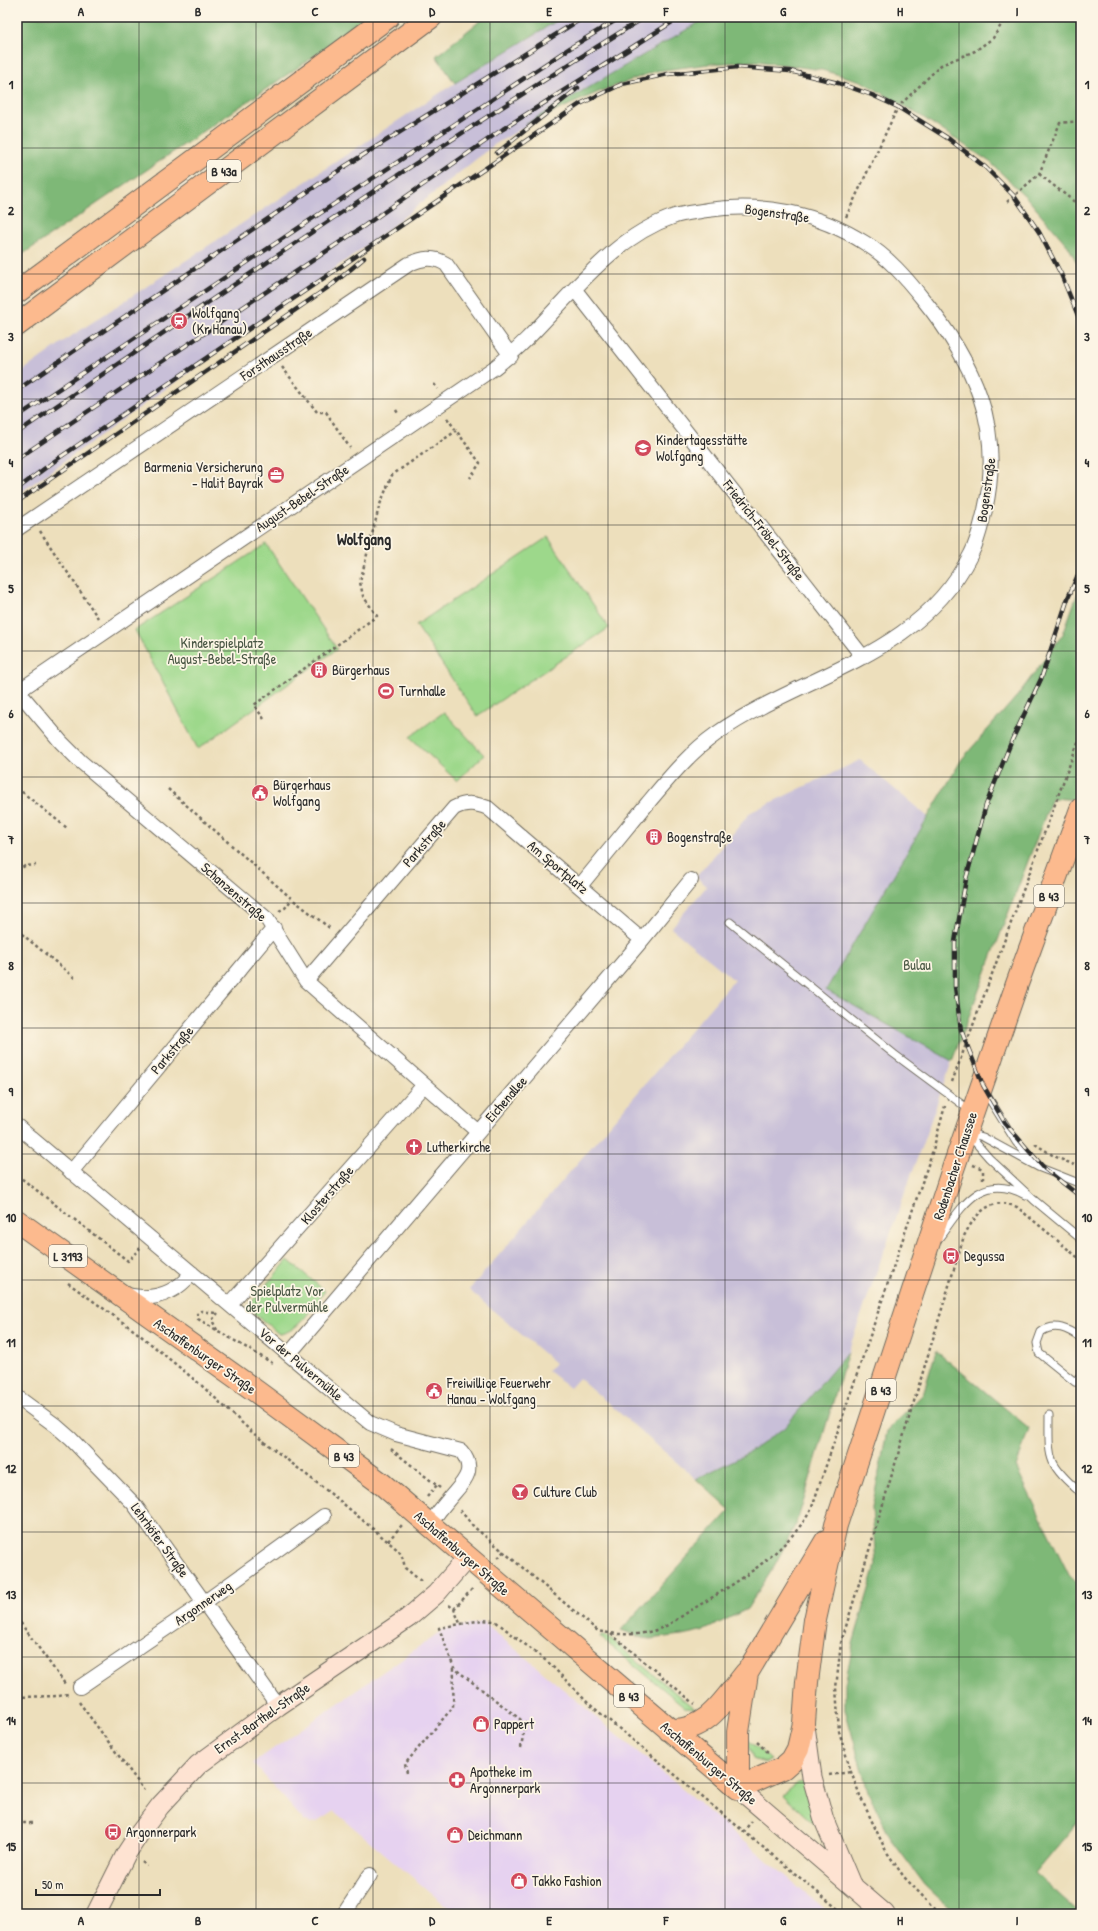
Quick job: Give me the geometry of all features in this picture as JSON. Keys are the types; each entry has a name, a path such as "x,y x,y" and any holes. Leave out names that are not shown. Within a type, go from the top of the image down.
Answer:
{"main road":[{"name":"B 43a","path":"17,292 388,17"},
{"name":"B 43a","path":"17,325 431,17"},
{"name":"Rodenbacher Chaussee","path":"836,1525 973,1112 1017,984 1081,809"},
{"name":"Aschaffenburger Straße","path":"17,1221 118,1292 359,1467 430,1524 467,1558 738,1788"},
{"name":"B 43","path":"669,1730 683,1731 692,1728 710,1717 747,1673 836,1525"},
{"name":"B 43","path":"747,1673 738,1732 738,1788 783,1768 792,1760 802,1737 815,1620 836,1525"}],"street":[{"name":"Bogenstraße","path":"575,290 624,243 675,216 727,207 755,207 807,215 840,228 869,245 892,264 918,292 949,334 979,389 987,416 991,448 990,477 981,527 972,552 960,574 942,599 924,617 898,637 863,657 754,711 704,744 677,769 580,886"},
{"name":"Forsthausstraße","path":"17,529 409,264 420,259 432,258 446,264 511,356"},
{"name":"August-Bebel-Straße","path":"18,691 511,356 575,290"},
{"name":"Friedrich-Fröbel-Straße","path":"575,290 863,657"},
{"name":"Schanzenstraße","path":"18,691 61,742 80,761 267,919 306,981 478,1132"},
{"name":"Am Sportplatz","path":"468,803 488,808 642,940"},
{"name":"Parkstraße","path":"306,981 454,808 468,803"},
{"name":"Eichenallee","path":"289,1354 642,940 691,880"},
{"name":"Parkstraße","path":"71,1172 274,928"},
{"name":"Klosterstraße","path":"230,1304 424,1085"},
{"name":"Vor der Pulvermühle","path":"17,1126 370,1423 396,1434 461,1451 468,1462 468,1472 463,1482 430,1524"},
{"path":"118,1292 132,1296 165,1294 175,1290 192,1273"},
{"name":"Lehrhöfer Straße","path":"17,1397 55,1425 120,1488 146,1519 278,1706"},
{"name":"Argonnerweg","path":"74,1691 205,1602 324,1516"},
{"name":"Ernst-Barthel-Straße","path":"96,1914 130,1847 160,1806 198,1765 278,1706 408,1618 436,1594 467,1558"},
{"path":"804,1723 812,1777 824,1820 851,1885"},
{"name":"Aschaffenburger Straße","path":"738,1788 885,1914"},
{"path":"344,1914 370,1874"}],"lane":[{"path":"730,922 947,1095 973,1112"},
{"path":"982,1087 1016,1142 1038,1167"},
{"path":"966,1133 983,1137 1038,1167 1081,1184"},
{"path":"966,1133 989,1158 1034,1200 1081,1239"},
{"path":"924,1259 964,1205 986,1189 1008,1187 1034,1200"},
{"path":"1081,1338 1058,1326 1052,1326 1041,1332 1037,1343 1040,1353 1076,1382 1081,1375"},
{"path":"1049,1415 1049,1452 1052,1462 1060,1474 1081,1493"}],"path":[{"path":"840,228 898,107 941,65 975,51 993,38 1006,17"},
{"path":"1007,202 1039,174 1060,123 1081,121"},
{"path":"1039,174 1081,207"},
{"path":"273,356 317,412 326,412 358,460"},
{"path":"438,406 480,463 470,478"},
{"path":"264,719 254,705 377,616 363,596 360,582 379,507 392,475 456,431"},
{"path":"32,519 107,631"},
{"path":"450,1498 474,1527 598,1631 610,1634 643,1633 657,1630 715,1595 766,1560 803,1524 811,1510 933,1150 947,1095 1081,734"},
{"path":"17,788 67,828"},
{"path":"168,789 292,899 342,938"},
{"path":"17,870 24,866 36,865"},
{"path":"17,930 76,979"},
{"path":"17,1041 22,1045"},
{"path":"1034,1144 1054,1156 1081,1168"},
{"path":"17,1175 128,1261"},
{"path":"940,1914 904,1877 886,1851 861,1798 851,1772 839,1731 836,1688 841,1643 964,1236 970,1224 976,1215 990,1206 1006,1202 1017,1207 1081,1260"},
{"path":"66,1282 134,1331 201,1385 253,1433 340,1501 398,1551 403,1559 405,1568 436,1594"},
{"path":"217,1330 212,1320 216,1315 201,1311 197,1314 198,1319 275,1365"},
{"path":"388,1448 437,1486"},
{"path":"336,1504 340,1501"},
{"path":"17,1618 74,1691 144,1790"},
{"path":"407,1773 405,1764 453,1707 454,1668 439,1628 482,1620 495,1621 549,1664 594,1708 844,1914"},
{"path":"454,1668 525,1723 521,1748"},
{"path":"17,1697 59,1696 74,1691"},
{"path":"17,1823 35,1823"}],"shaded area":[{"path":"563,17 708,17 494,145 377,238 17,495 17,375 64,341 455,83"},
{"path":"860,760 928,817 826,990 952,1061 848,1352 784,1428 750,1452 696,1479 579,1378 570,1388 548,1371 555,1363 469,1290 734,980 671,928 707,886 696,877 751,812"},
{"path":"483,1622 831,1914 456,1914 334,1811 317,1822 311,1823 304,1821 253,1763 444,1629"}],"green space":[{"path":"17,17 372,17 17,258"},
{"path":"485,17 563,17 455,83 436,56"},
{"path":"708,17 1081,17 1081,270 1068,246 1027,198 990,162 921,116 861,81 822,70 757,61 709,64 656,71 601,91 526,124"},
{"path":"548,537 609,628 477,716 416,625"},
{"name":"Kinderspielplatz August-Bebel-Straße","path":"266,544 337,649 198,749 135,630"},
{"name":"Bulau","path":"1081,584 1081,800 1052,798 952,1061 826,990 962,759 1018,695 1063,634"},
{"path":"444,712 484,755 457,781 410,737"},
{"name":"Spielplatz Vor der Pulvermühle","path":"288,1260 325,1291 305,1317 293,1329 279,1334 247,1307"},
{"path":"936,1351 1029,1428 1016,1467 1069,1575 1081,1587 1081,1818 1035,1873 1081,1914 956,1914 925,1885 893,1842 868,1792 845,1709 845,1684 853,1644 876,1565 872,1508 887,1431 923,1394"},
{"path":"848,1352 797,1522 772,1570 747,1609 705,1630 682,1635 650,1639 642,1638 621,1630 730,1510 696,1479 750,1452 784,1428"},
{"path":"601,1635 607,1636 695,1709 686,1708 600,1637"},
{"path":"746,1739 771,1760 765,1763 753,1759"},
{"path":"804,1782 817,1823 814,1824 783,1795 798,1783"}],"railway":[{"path":"17,390 344,167 584,17"},
{"path":"17,417 343,198 570,48 621,17"},
{"path":"17,433 407,169 645,17"},
{"path":"17,459 364,226 503,129 680,17"},
{"path":"17,489 56,460 580,104 622,84 668,74 738,67 790,71 838,83 872,95 898,107 949,139 985,167 1014,196 1039,232 1061,274 1081,323"},
{"path":"497,153 578,88"},
{"path":"17,502 333,284 364,258"},
{"path":"1081,568 1068,598 1041,679 1012,740 986,805 966,879 955,942 955,987 961,1030 983,1085 1005,1123 1030,1152 1045,1169 1081,1197"}],"place":[{"name":"Wolfgang (Kr Hanau)","path":"179,321"},
{"name":"Kindertagesstätte Wolfgang","path":"643,448"},
{"name":"Barmenia Versicherung - Halit Bayrak","path":"276,475"},
{"name":"Bürgerhaus","path":"319,670"},
{"name":"Turnhalle","path":"386,691"},
{"name":"Bürgerhaus Wolfgang","path":"260,793"},
{"name":"Bogenstraße","path":"654,837"},
{"name":"Lutherkirche","path":"414,1147"},
{"name":"Degussa","path":"951,1256"},
{"name":"Freiwillige Feuerwehr Hanau - Wolfgang","path":"434,1391"},
{"name":"Culture Club","path":"520,1492"},
{"name":"Pappert","path":"481,1724"},
{"name":"Apotheke im Argonnerpark","path":"457,1780"},
{"name":"Argonnerpark","path":"113,1832"},
{"name":"Deichmann","path":"455,1835"},
{"name":"Takko Fashion","path":"519,1881"}],"district":[{"name":"Wolfgang","path":"364,539"}]}
